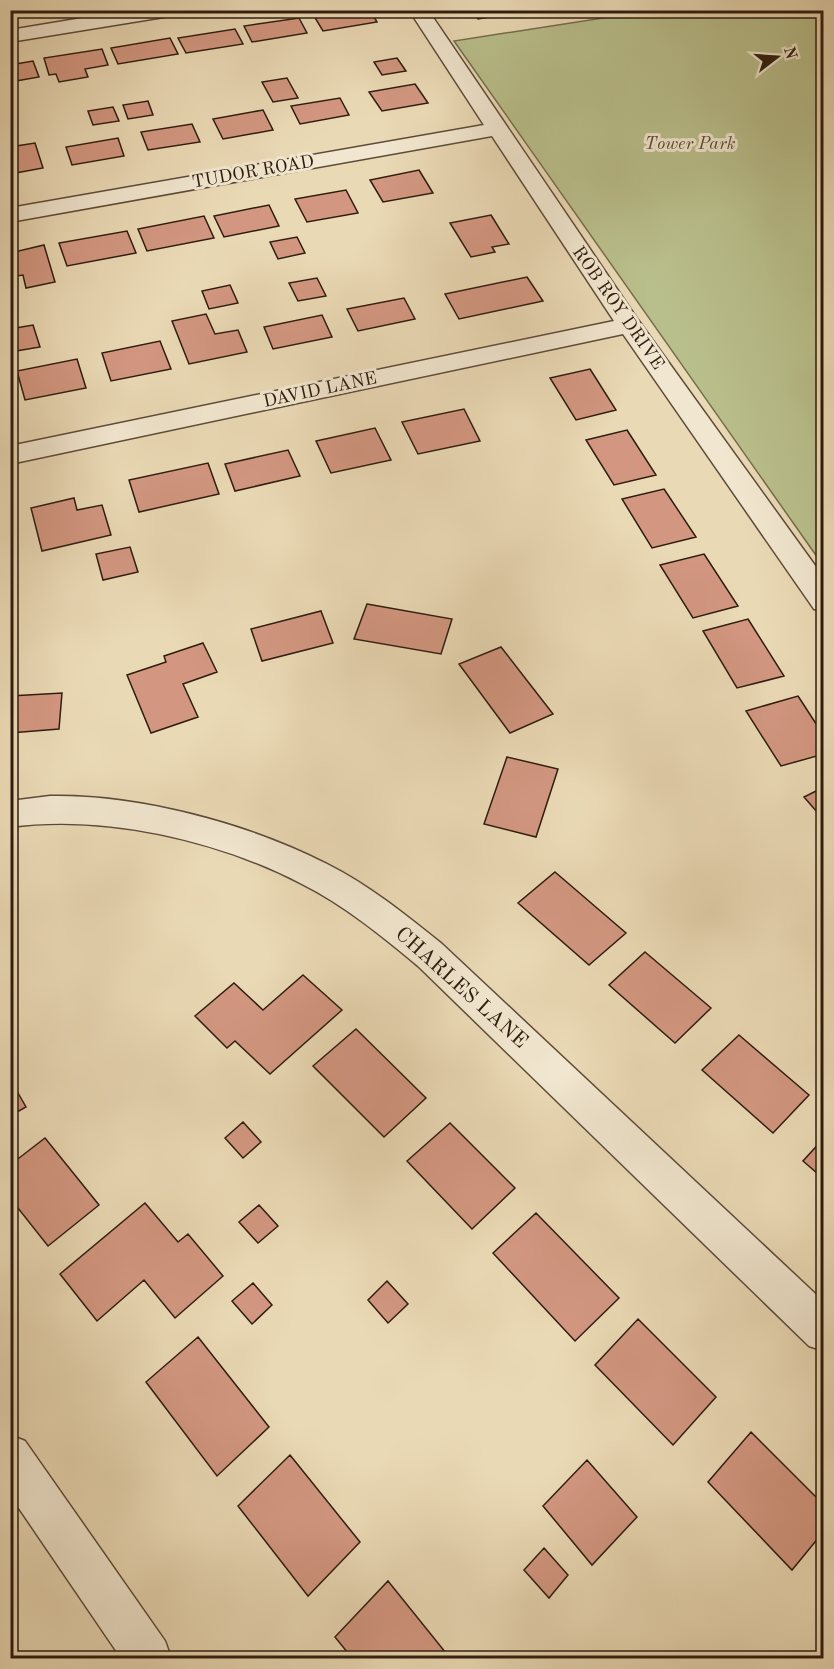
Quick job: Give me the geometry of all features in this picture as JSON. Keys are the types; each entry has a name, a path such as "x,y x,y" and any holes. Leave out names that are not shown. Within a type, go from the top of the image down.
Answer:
{"street":[{"path":"10,36 170,10"},
{"name":"ROB ROY DRIVE","path":"418,10 495,129 629,325 824,601"},
{"name":"TUDOR ROAD","path":"10,215 495,129"},
{"name":"DAVID LANE","path":"10,455 629,325"},
{"name":"CHARLES LANE","path":"10,814 55,809 139,817 250,848 313,873 345,891 403,932 430,956 824,1331"},
{"path":"10,1456 147,1659"}],"green space":[{"name":"Tower Park","path":"648,11 823,11 823,560 820,561 454,41"}],"building":[{"path":"345,10 370,10 377,22 323,31 314,16"},
{"path":"471,10 504,10 507,14 478,19"},
{"path":"299,18 307,33 252,42 244,26"},
{"path":"235,29 243,44 186,53 178,38"},
{"path":"170,38 178,54 118,64 111,48"},
{"path":"102,49 108,65 85,69 88,77 59,82 56,74 49,75 44,58"},
{"path":"397,58 406,71 382,75 374,62"},
{"path":"33,61 39,77 10,82 10,65"},
{"path":"287,78 298,98 273,102 262,82"},
{"path":"415,84 428,103 382,111 369,92"},
{"path":"340,98 349,115 300,124 291,106"},
{"path":"148,101 153,115 128,119 123,105"},
{"path":"113,107 119,121 93,125 88,111"},
{"path":"263,110 273,130 223,139 213,119"},
{"path":"192,124 200,142 148,150 141,132"},
{"path":"118,138 124,156 72,165 66,147"},
{"path":"35,143 43,168 10,174 10,147"},
{"path":"419,170 433,193 383,202 370,180"},
{"path":"346,190 358,213 307,222 295,199"},
{"path":"269,205 279,226 224,237 214,216"},
{"path":"491,215 509,244 492,247 495,252 471,257 450,223"},
{"path":"204,216 214,238 147,251 138,229"},
{"path":"127,231 136,253 67,266 59,243"},
{"path":"297,237 305,253 278,259 270,242"},
{"path":"44,245 55,282 26,288 23,275 10,277 10,253"},
{"path":"527,277 543,301 459,319 445,294"},
{"path":"317,278 326,296 298,301 289,283"},
{"path":"230,285 238,303 209,309 202,291"},
{"path":"404,298 415,319 358,331 347,309"},
{"path":"206,314 215,334 238,330 247,352 189,364 172,321"},
{"path":"322,315 332,337 273,349 264,327"},
{"path":"33,325 40,347 10,352 10,329"},
{"path":"160,341 171,369 111,381 102,353"},
{"path":"77,359 86,388 25,400 17,371"},
{"path":"590,369 616,410 576,420 550,378"},
{"path":"464,409 480,441 418,454 402,422"},
{"path":"375,428 391,460 331,473 316,441"},
{"path":"627,430 656,475 614,485 586,440"},
{"path":"288,450 300,476 235,491 225,464"},
{"path":"208,463 219,494 139,512 129,480"},
{"path":"664,489 696,537 652,548 622,499"},
{"path":"74,498 77,510 102,505 111,535 42,551 31,508"},
{"path":"130,547 138,572 103,580 96,554"},
{"path":"704,554 738,606 693,618 660,565"},
{"path":"367,604 452,619 441,654 354,639"},
{"path":"321,611 333,643 262,661 251,629"},
{"path":"748,619 784,676 737,688 703,631"},
{"path":"203,643 217,672 183,684 198,717 151,733 127,675 166,662 164,656"},
{"path":"501,647 553,714 510,733 459,664"},
{"path":"62,693 59,729 10,733 10,696"},
{"path":"798,696 824,736 824,754 781,766 746,711"},
{"path":"507,757 558,769 536,837 484,824"},
{"path":"824,787 824,820 804,797"},
{"path":"555,872 626,933 589,965 518,903"},
{"path":"645,952 711,1008 675,1043 609,985"},
{"path":"303,975 342,1010 270,1074 235,1041 227,1048 195,1016 234,983 263,1010"},
{"path":"356,1029 426,1098 384,1137 313,1066"},
{"path":"739,1035 809,1095 773,1133 702,1070"},
{"path":"10,1079 26,1107 10,1116"},
{"path":"243,1122 261,1142 243,1158 225,1138"},
{"path":"450,1123 515,1188 472,1229 407,1161"},
{"path":"45,1138 99,1205 48,1246 10,1198 10,1165"},
{"path":"824,1138 824,1179 803,1161"},
{"path":"145,1203 178,1242 188,1234 223,1276 175,1318 144,1280 97,1321 60,1274"},
{"path":"259,1205 278,1226 258,1243 239,1222"},
{"path":"536,1213 619,1298 575,1341 493,1253"},
{"path":"387,1281 408,1304 388,1323 368,1300"},
{"path":"253,1283 272,1305 252,1324 232,1301"},
{"path":"638,1319 716,1397 673,1445 595,1365"},
{"path":"198,1337 269,1427 217,1476 146,1382"},
{"path":"751,1432 824,1505 824,1531 792,1570 708,1482"},
{"path":"290,1455 360,1542 308,1596 238,1506"},
{"path":"587,1460 637,1517 592,1565 543,1506"},
{"path":"544,1548 568,1575 549,1598 524,1570"},
{"path":"388,1581 450,1658 352,1658 335,1637"}]}
